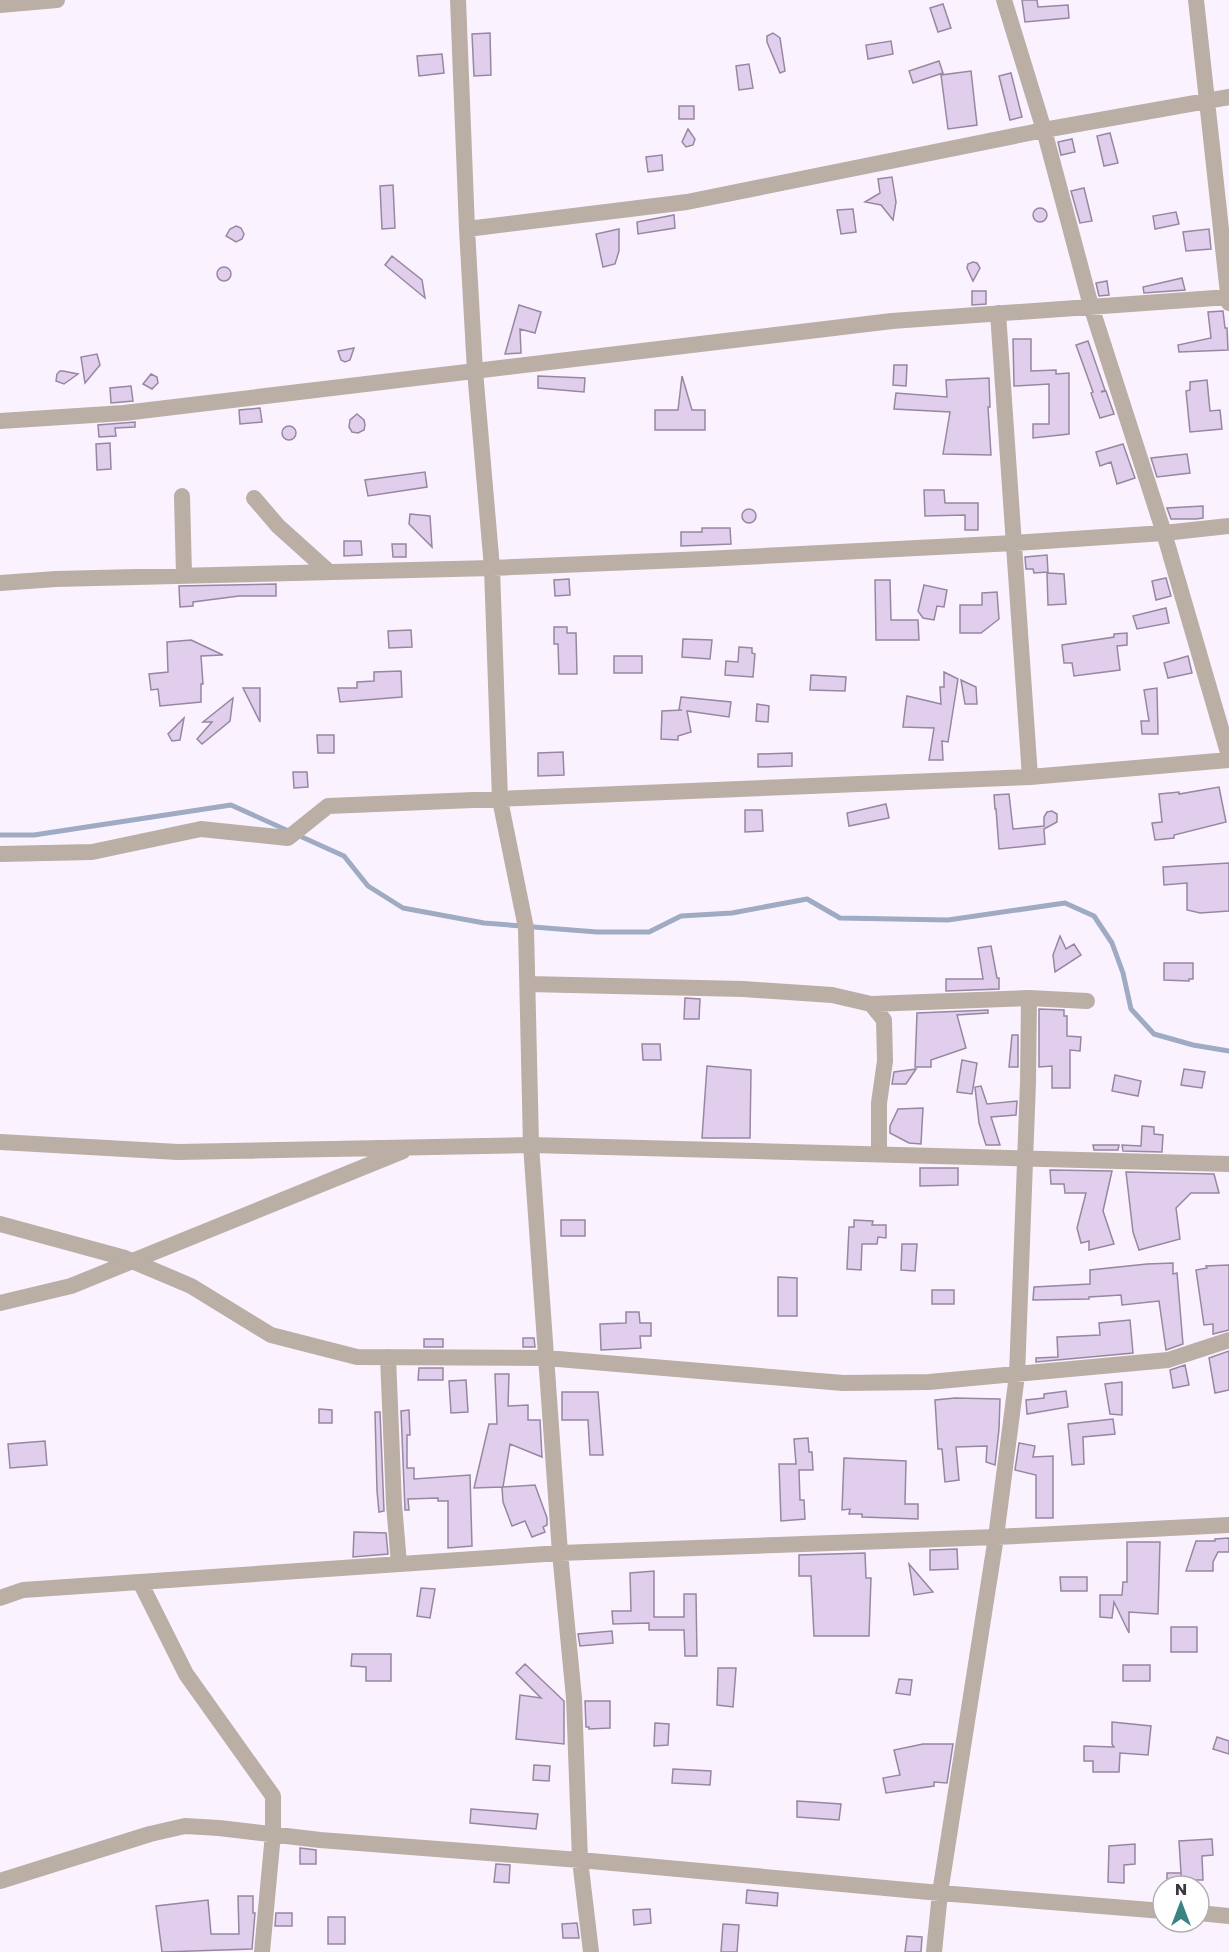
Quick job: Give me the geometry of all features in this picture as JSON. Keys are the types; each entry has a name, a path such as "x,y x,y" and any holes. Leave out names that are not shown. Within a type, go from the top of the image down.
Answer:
{"street":[{"path":"0,4 57,0"},
{"path":"458,0 467,228 492,568 500,800 526,928 531,1145 560,1553 574,1698 580,1860 591,1952"},
{"path":"0,854 92,852 201,829 288,838 328,806 1030,777 1229,758 1164,533 1091,306 1044,130 1004,0"},
{"path":"0,420 124,413 892,321 1091,306 1228,299 1209,101 1196,0"},
{"path":"467,228 687,202 1044,130 1229,97"},
{"path":"998,313 1030,777"},
{"path":"182,496 184,575"},
{"path":"254,498 278,526 328,571"},
{"path":"0,584 56,579 492,568 1014,543 1164,533 1229,526"},
{"path":"528,984 743,989 832,995 871,1004 1029,998 1087,1001"},
{"path":"934,1952 940,1893 996,1537 1017,1374 1026,1157 1029,998"},
{"path":"871,1004 884,1020 885,1061 879,1103 879,1154"},
{"path":"0,1142 177,1152 531,1145 1229,1164"},
{"path":"0,1303 71,1287 411,1148"},
{"path":"0,1224 132,1262 191,1286 271,1335 357,1357 546,1358 843,1383 929,1382 1168,1360 1229,1341"},
{"path":"388,1357 394,1504 399,1564"},
{"path":"0,1598 23,1590 560,1553 996,1537 1229,1525"},
{"path":"140,1582 186,1674 273,1796 273,1834 262,1952"},
{"path":"0,1881 150,1834 185,1826 320,1840 580,1860 1151,1910"},
{"path":"1211,1914 1229,1916"}],"building":[{"path":"1022,0 1037,0 1038,7 1068,5 1069,18 1025,22"},
{"path":"943,4 951,28 938,32 930,8"},
{"path":"490,33 491,75 474,76 472,34"},
{"path":"773,33 780,38 785,71 780,73 767,42 767,36"},
{"path":"891,41 893,54 868,59 866,45"},
{"path":"442,54 444,73 419,76 417,56"},
{"path":"939,61 943,73 913,83 909,71"},
{"path":"749,64 753,88 739,90 736,66"},
{"path":"971,71 977,125 948,129 941,75"},
{"path":"1011,73 1022,117 1010,120 999,76"},
{"path":"679,106 694,106 694,119 679,119"},
{"path":"688,129 695,139 693,145 686,147 682,142"},
{"path":"1110,133 1118,163 1104,166 1097,136"},
{"path":"1072,139 1075,152 1061,155 1058,142"},
{"path":"662,155 663,170 648,172 646,157"},
{"path":"892,177 896,202 893,220 881,205 865,202 880,193 878,179"},
{"path":"393,185 395,228 382,229 380,186"},
{"path":"1084,188 1092,221 1080,223 1071,191"},
{"path":"1040,208 1045,210 1047,215 1045,220 1040,222 1035,220 1033,215 1035,210"},
{"path":"853,209 856,232 841,234 837,210"},
{"path":"1176,212 1179,224 1155,229 1153,216"},
{"path":"674,215 675,228 638,234 637,222"},
{"path":"236,226 241,228 244,234 242,239 236,242 226,236 230,229"},
{"path":"619,229 619,251 615,264 603,267 596,234"},
{"path":"1209,229 1211,249 1186,251 1183,232"},
{"path":"392,256 422,280 425,298 385,265"},
{"path":"977,263 980,268 973,281 967,268 968,264"},
{"path":"221,267 227,267 231,274 227,281 221,281 217,277 217,271"},
{"path":"1182,278 1185,290 1144,293 1143,287"},
{"path":"1107,281 1109,295 1099,296 1096,283"},
{"path":"972,291 986,291 986,304 972,305"},
{"path":"519,305 541,312 535,333 520,329 521,353 505,354"},
{"path":"1223,311 1225,328 1227,328 1228,350 1179,352 1178,345 1211,338 1208,312"},
{"path":"1013,339 1031,339 1031,371 1056,370 1056,374 1069,373 1069,434 1033,438 1033,424 1049,424 1049,384 1014,386"},
{"path":"1088,341 1105,390 1101,392 1106,391 1114,414 1100,418 1076,345"},
{"path":"354,348 350,360 345,362 341,360 338,351"},
{"path":"97,354 100,365 85,383 81,357"},
{"path":"894,365 907,365 906,386 893,385"},
{"path":"60,371 78,374 64,384 56,381"},
{"path":"151,374 157,377 158,383 152,389 143,384"},
{"path":"538,376 585,378 584,392 538,388"},
{"path":"682,376 692,410 705,410 705,430 655,430 655,410 678,410"},
{"path":"989,378 991,455 943,454 950,412 894,409 896,393 947,397 946,380"},
{"path":"1207,380 1210,411 1220,410 1222,429 1190,432 1186,391 1190,390 1190,382"},
{"path":"131,386 133,401 111,403 110,388"},
{"path":"260,408 262,422 240,424 239,410"},
{"path":"357,414 364,420 365,425 364,430 358,433 352,432 349,427 350,420"},
{"path":"135,422 135,427 115,428 116,436 99,437 98,425"},
{"path":"289,426 294,428 296,433 294,438 289,440 284,438 282,433 284,428"},
{"path":"110,443 111,469 97,470 96,444"},
{"path":"1123,444 1135,478 1117,484 1111,462 1100,466 1096,452"},
{"path":"1187,454 1190,473 1157,477 1151,458"},
{"path":"425,472 427,487 368,496 365,480"},
{"path":"924,490 944,490 945,503 978,503 978,530 965,530 965,515 925,516"},
{"path":"1203,506 1203,518 1196,519 1171,519 1167,508"},
{"path":"749,509 754,511 756,516 754,521 749,523 744,521 742,516 744,511"},
{"path":"410,514 430,516 432,547 409,524"},
{"path":"702,528 730,528 731,544 681,546 681,532 702,532"},
{"path":"344,541 361,541 362,555 344,556"},
{"path":"392,544 406,544 406,557 393,557"},
{"path":"1047,555 1048,572 1034,573 1033,569 1026,569 1025,557"},
{"path":"1047,573 1064,574 1066,604 1048,605"},
{"path":"1166,578 1171,596 1156,600 1152,581"},
{"path":"569,579 570,595 555,596 554,580"},
{"path":"875,580 890,580 891,620 918,620 919,640 876,640"},
{"path":"276,584 276,596 239,596 193,602 193,606 180,607 179,586"},
{"path":"924,585 947,590 944,607 937,606 934,620 923,618 918,611"},
{"path":"997,592 999,619 981,633 960,633 960,605 982,605 982,593"},
{"path":"1166,608 1169,623 1137,629 1133,616"},
{"path":"554,627 567,627 567,633 576,633 577,674 559,674 558,644 554,644"},
{"path":"411,630 412,647 389,648 388,631"},
{"path":"1127,633 1127,645 1117,646 1120,670 1074,676 1072,663 1064,663 1062,645"},
{"path":"683,639 712,640 710,659 682,657"},
{"path":"191,640 223,655 201,656 203,684 201,684 201,702 160,706 158,689 151,690 149,674 168,672 167,642"},
{"path":"739,647 752,648 752,653 755,654 753,677 725,675 726,661 738,662"},
{"path":"614,656 642,656 642,673 614,673"},
{"path":"1188,656 1192,673 1168,678 1164,663"},
{"path":"401,671 402,697 340,702 338,688 357,688 357,682 374,681 374,672"},
{"path":"944,672 958,679 948,742 942,741 943,760 929,760 934,728 903,727 907,696 941,704 940,687 944,687"},
{"path":"811,675 846,677 845,691 810,690"},
{"path":"961,680 976,687 977,704 965,704"},
{"path":"243,688 260,688 260,722"},
{"path":"1157,688 1158,734 1142,734 1141,721 1149,721 1144,690"},
{"path":"681,697 731,702 729,717 687,711 691,732 678,736 678,740 661,739 662,711 682,710 679,710"},
{"path":"233,698 230,721 202,744 197,739 212,722 203,722"},
{"path":"757,704 769,706 768,722 756,721"},
{"path":"184,718 180,740 172,741 168,734"},
{"path":"317,735 334,735 334,753 318,753"},
{"path":"563,752 564,775 538,776 538,753"},
{"path":"792,753 792,766 758,767 758,754"},
{"path":"293,772 307,772 308,787 294,788"},
{"path":"1219,787 1226,822 1174,835 1174,838 1155,840 1152,823 1162,822 1159,794 1179,792 1179,794"},
{"path":"1009,794 1013,829 1044,826 1044,817 1047,812 1052,811 1057,814 1057,822 1044,829 1045,844 999,849 994,795"},
{"path":"886,804 889,818 849,826 847,813"},
{"path":"745,810 762,810 763,831 745,832"},
{"path":"1229,863 1229,911 1200,913 1187,910 1187,883 1164,885 1163,867"},
{"path":"1060,936 1066,949 1074,944 1081,955 1055,972 1053,955"},
{"path":"991,946 997,978 999,978 999,989 946,991 946,979 983,979 978,948"},
{"path":"1164,963 1193,963 1193,979 1189,981 1164,980"},
{"path":"685,998 700,999 699,1019 684,1019"},
{"path":"1039,1009 1064,1010 1064,1016 1067,1016 1067,1036 1081,1037 1080,1051 1070,1050 1070,1088 1052,1088 1052,1066 1039,1067"},
{"path":"988,1010 988,1013 957,1015 966,1048 931,1060 931,1067 915,1067 917,1013"},
{"path":"1012,1035 1018,1035 1018,1067 1009,1067"},
{"path":"642,1044 660,1044 661,1060 643,1060"},
{"path":"962,1060 977,1063 972,1094 957,1092"},
{"path":"707,1066 751,1070 750,1138 702,1138"},
{"path":"916,1069 906,1084 892,1084 894,1072"},
{"path":"1184,1069 1205,1072 1202,1088 1181,1085"},
{"path":"1115,1075 1141,1081 1138,1096 1112,1091"},
{"path":"981,1086 987,1104 1017,1101 1016,1115 991,1117 1000,1145 986,1145 979,1123 975,1087"},
{"path":"923,1108 921,1144 909,1143 890,1133 890,1126 898,1109"},
{"path":"1142,1126 1154,1127 1154,1134 1163,1135 1162,1152 1123,1151 1122,1145 1141,1146"},
{"path":"1093,1145 1119,1145 1118,1150 1094,1150"},
{"path":"920,1168 958,1168 958,1185 920,1186"},
{"path":"1050,1170 1112,1171 1103,1211 1114,1244 1089,1250 1089,1241 1081,1243 1077,1228 1086,1193 1065,1193 1064,1184 1051,1184"},
{"path":"1126,1172 1214,1174 1219,1193 1191,1193 1176,1208 1180,1239 1139,1250 1133,1232"},
{"path":"561,1220 585,1220 585,1236 561,1236"},
{"path":"854,1220 873,1221 872,1225 886,1225 886,1238 878,1237 877,1244 862,1244 861,1270 847,1269 849,1227 854,1227"},
{"path":"902,1244 917,1244 915,1271 901,1270"},
{"path":"1173,1263 1173,1274 1177,1273 1183,1344 1166,1350 1159,1301 1122,1305 1121,1295 1089,1297 1089,1299 1033,1300 1034,1287 1090,1284 1090,1270"},
{"path":"1229,1265 1229,1330 1213,1334 1213,1324 1204,1325 1196,1270 1207,1268 1206,1266"},
{"path":"778,1277 797,1278 797,1316 778,1316"},
{"path":"932,1290 954,1290 954,1304 932,1304"},
{"path":"626,1312 639,1312 640,1323 651,1323 651,1336 640,1336 641,1348 601,1350 600,1324 626,1323"},
{"path":"1130,1320 1133,1353 1036,1362 1036,1358 1058,1357 1057,1337 1100,1335 1099,1323"},
{"path":"523,1338 534,1338 535,1347 523,1347"},
{"path":"424,1339 443,1339 443,1347 424,1347"},
{"path":"1229,1351 1229,1390 1215,1393 1209,1358"},
{"path":"1185,1365 1189,1385 1173,1388 1170,1370"},
{"path":"419,1368 443,1368 443,1380 418,1380"},
{"path":"495,1374 509,1374 508,1406 528,1405 528,1420 540,1420 542,1457 510,1444 503,1487 535,1485 547,1518 547,1525 543,1527 545,1532 532,1537 525,1521 512,1526 503,1502 502,1487 474,1488 489,1424 497,1424"},
{"path":"466,1380 468,1412 451,1413 449,1381"},
{"path":"1122,1382 1122,1415 1110,1414 1105,1384"},
{"path":"1066,1391 1068,1407 1027,1414 1026,1400 1044,1398 1044,1394"},
{"path":"562,1392 598,1392 603,1455 590,1455 588,1420 562,1420"},
{"path":"1000,1399 995,1465 986,1462 987,1446 956,1447 959,1480 945,1482 942,1449 938,1449 935,1400"},
{"path":"319,1409 332,1410 332,1423 319,1423"},
{"path":"409,1410 410,1435 407,1435 407,1468 414,1468 414,1479 470,1475 472,1546 448,1548 448,1501 438,1501 438,1498 408,1499 409,1510 405,1510 401,1411"},
{"path":"375,1412 380,1412 384,1511 379,1512 377,1491"},
{"path":"1113,1419 1115,1434 1083,1437 1084,1464 1072,1465 1068,1424"},
{"path":"808,1438 813,1470 799,1470 800,1500 804,1500 805,1519 781,1521 779,1464 796,1464 794,1439"},
{"path":"45,1441 47,1465 10,1468 8,1444"},
{"path":"1019,1443 1035,1446 1033,1457 1053,1456 1053,1518 1036,1518 1036,1475 1015,1470"},
{"path":"844,1458 906,1461 905,1504 918,1504 918,1519 862,1517 862,1514 849,1514 850,1509 842,1510"},
{"path":"354,1532 386,1533 388,1554 353,1557"},
{"path":"1229,1538 1229,1552 1218,1552 1213,1562 1213,1571 1186,1571 1196,1541"},
{"path":"1127,1542 1160,1542 1158,1614 1129,1612 1129,1633 1114,1602 1112,1618 1100,1617 1100,1595 1122,1595 1123,1582 1127,1582"},
{"path":"957,1549 958,1569 930,1570 930,1550"},
{"path":"865,1553 866,1578 871,1578 869,1636 814,1636 811,1576 799,1576 799,1555"},
{"path":"909,1564 933,1592 914,1595"},
{"path":"654,1571 654,1617 684,1617 684,1594 696,1594 697,1656 685,1656 684,1630 649,1630 649,1623 613,1624 612,1611 631,1611 630,1573"},
{"path":"1060,1577 1087,1577 1087,1591 1061,1591"},
{"path":"421,1588 435,1589 430,1618 417,1616"},
{"path":"1171,1627 1197,1627 1197,1652 1171,1652"},
{"path":"612,1631 613,1643 580,1646 578,1634"},
{"path":"352,1654 391,1654 391,1681 366,1681 366,1667 351,1666"},
{"path":"525,1664 564,1701 564,1744 516,1739 520,1695 541,1698 516,1673"},
{"path":"1123,1665 1150,1665 1150,1681 1123,1681"},
{"path":"718,1668 736,1668 733,1707 717,1705"},
{"path":"899,1679 912,1680 910,1695 896,1693"},
{"path":"585,1701 610,1701 610,1728 589,1729 586,1727"},
{"path":"1112,1722 1151,1726 1148,1755 1120,1753 1119,1772 1093,1772 1093,1761 1084,1761 1084,1746 1114,1747"},
{"path":"655,1723 669,1724 668,1745 654,1746"},
{"path":"1217,1737 1229,1741 1229,1754 1213,1749"},
{"path":"923,1744 953,1744 947,1783 934,1782 934,1786 886,1793 883,1778 900,1775 894,1750"},
{"path":"534,1765 550,1766 549,1781 533,1780"},
{"path":"673,1769 711,1771 710,1785 672,1783"},
{"path":"797,1801 841,1804 839,1820 797,1817"},
{"path":"471,1809 538,1814 536,1829 470,1823"},
{"path":"1212,1839 1213,1855 1202,1856 1203,1874 1167,1874 1181,1873 1179,1841"},
{"path":"1135,1844 1135,1864 1124,1865 1124,1883 1108,1882 1109,1846"},
{"path":"300,1848 316,1850 316,1864 300,1864"},
{"path":"496,1864 510,1865 509,1883 494,1882"},
{"path":"747,1890 778,1893 777,1906 746,1903"},
{"path":"238,1896 253,1896 253,1913 255,1913 252,1949 162,1952 156,1906 208,1900 211,1934 239,1934"},
{"path":"650,1909 651,1923 634,1925 633,1910"},
{"path":"276,1913 292,1913 292,1926 275,1926"},
{"path":"328,1917 345,1917 345,1944 328,1944"},
{"path":"577,1923 579,1938 563,1938 562,1924"},
{"path":"723,1924 739,1925 737,1952 721,1952"},
{"path":"907,1936 922,1937 921,1952 905,1952"}],"waterway":[{"path":"0,835 34,835 231,805 344,856 368,886 403,908 484,923 597,932 649,932 681,916 732,913 807,899 840,918 948,920 1065,903 1094,916 1112,943 1123,973 1131,1009 1154,1034 1193,1045 1229,1051"}]}
